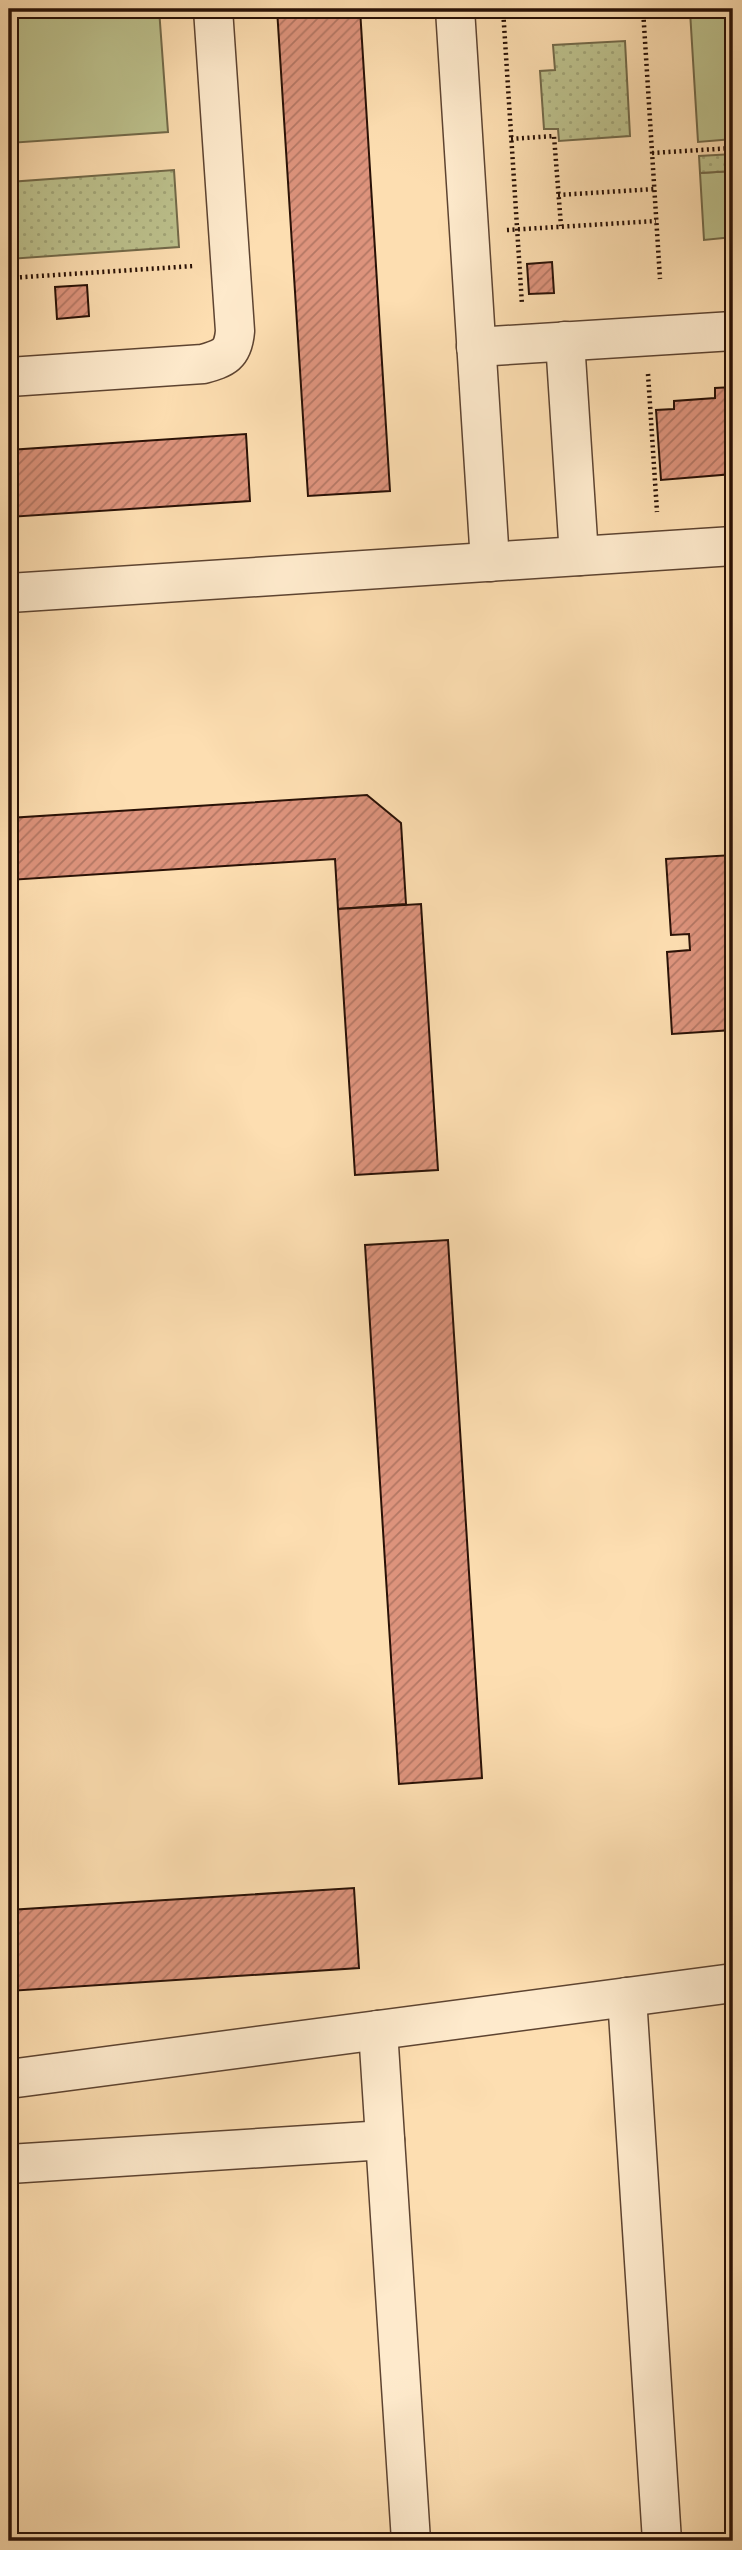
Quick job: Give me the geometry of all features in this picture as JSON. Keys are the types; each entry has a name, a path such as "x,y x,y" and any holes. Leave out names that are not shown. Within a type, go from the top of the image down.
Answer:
{"lane":[{"path":"9,377 203,364 223,358 234,345 213,9"},
{"path":"455,9 489,562"},
{"path":"476,347 733,331"},
{"path":"565,341 579,556"},
{"path":"9,593 733,546"},
{"path":"9,2079 733,1983"},
{"path":"627,1997 662,2541"},
{"path":"378,2030 411,2541"},
{"path":"9,2164 385,2140"}],"path":[{"path":"503,9 524,344"},
{"path":"643,9 660,279"},
{"path":"511,139 555,136 561,226"},
{"path":"652,153 733,148"},
{"path":"558,195 655,189"},
{"path":"469,232 656,220"},
{"path":"9,278 230,263"},
{"path":"646,337 660,551"}],"green space":[{"path":"9,9 159,9 168,132 9,143"},
{"path":"733,9 733,139 698,142 690,11"},
{"path":"625,41 630,136 559,141 558,129 544,129 540,71 555,70 553,45"},
{"path":"733,154 733,171 700,173 699,156"},
{"path":"174,170 179,247 9,259 9,182"},
{"path":"733,171 733,237 704,240 700,173"}],"building":[{"path":"277,9 360,9 390,491 308,496"},
{"path":"552,262 554,293 529,294 527,264"},
{"path":"87,285 89,316 57,319 55,287"},
{"path":"733,387 733,474 661,480 656,410 674,409 674,401 715,398 715,388"},
{"path":"246,434 250,501 9,517 9,450"},
{"path":"367,795 401,823 406,904 338,909 335,859 9,880 9,818"},
{"path":"733,855 733,1030 672,1034 667,952 690,950 689,934 671,935 666,859"},
{"path":"421,904 438,1170 355,1175 338,909"},
{"path":"448,1240 482,1778 399,1784 365,1245"},
{"path":"354,1888 359,1968 9,1991 9,1910"},
{"path":"481,2537 512,2537 517,2541 481,2541"}]}
